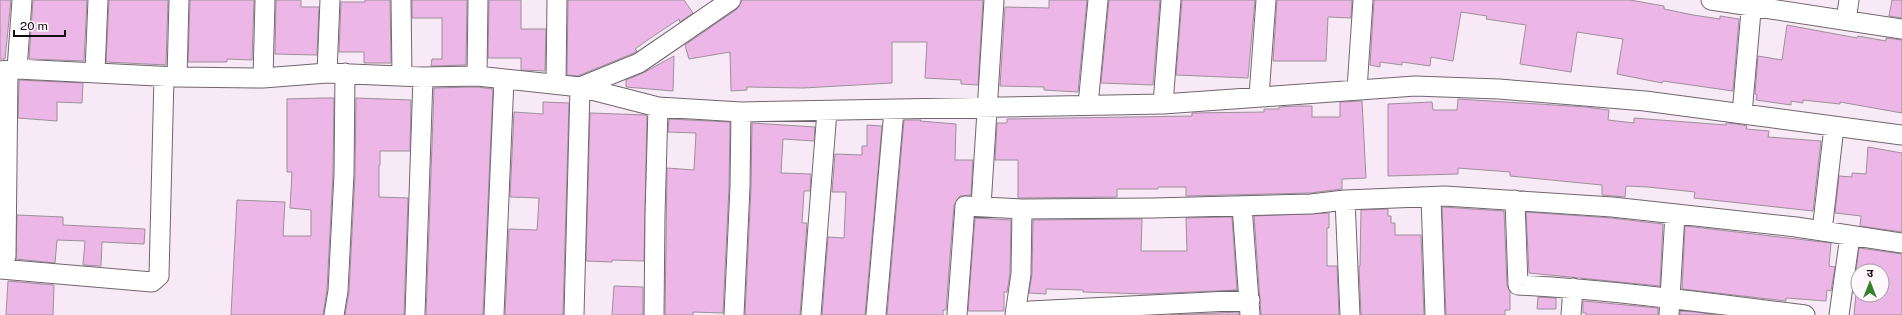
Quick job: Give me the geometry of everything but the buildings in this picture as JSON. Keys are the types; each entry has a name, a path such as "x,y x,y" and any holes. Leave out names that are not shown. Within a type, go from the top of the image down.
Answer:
{"street":[{"path":"22,0 9,70 6,256 0,269 152,282 159,276 171,77 179,0"},
{"path":"95,72 98,0"},
{"path":"263,78 265,0"},
{"path":"330,0 343,190 338,291 334,315"},
{"path":"401,0 402,76"},
{"path":"477,76 478,0"},
{"path":"556,84 557,0"},
{"path":"580,87 639,63 731,0"},
{"path":"981,206 994,0"},
{"path":"1088,105 1098,0"},
{"path":"1163,104 1171,0"},
{"path":"1260,96 1266,0"},
{"path":"1357,89 1363,0"},
{"path":"1711,0 1752,3 1902,29"},
{"path":"1846,20 1849,0"},
{"path":"1742,114 1752,3"},
{"path":"9,70 95,72 171,77 263,78 336,73 423,77 477,76 580,87 658,107 741,112 1163,104 1414,86 1498,89 1645,101 1902,135"},
{"path":"415,315 423,77"},
{"path":"494,315 504,79"},
{"path":"574,315 580,87"},
{"path":"654,315 658,107"},
{"path":"876,315 894,110"},
{"path":"811,315 827,111"},
{"path":"734,315 740,187 741,112"},
{"path":"1822,231 1834,127"},
{"path":"957,315 965,206 1022,209 1242,206 1311,204 1344,200 1431,197 1515,200 1612,207 1822,231 1902,243"},
{"path":"1431,197 1435,315"},
{"path":"1344,200 1350,315"},
{"path":"1515,200 1518,285 1573,288 1669,306 1805,315"},
{"path":"1025,315 1030,311 1153,310 1250,307 1242,206"},
{"path":"1015,315 1022,274 1022,209"},
{"path":"1669,306 1675,214"},
{"path":"1839,315 1850,236"},
{"path":"1571,315 1573,288"}]}
